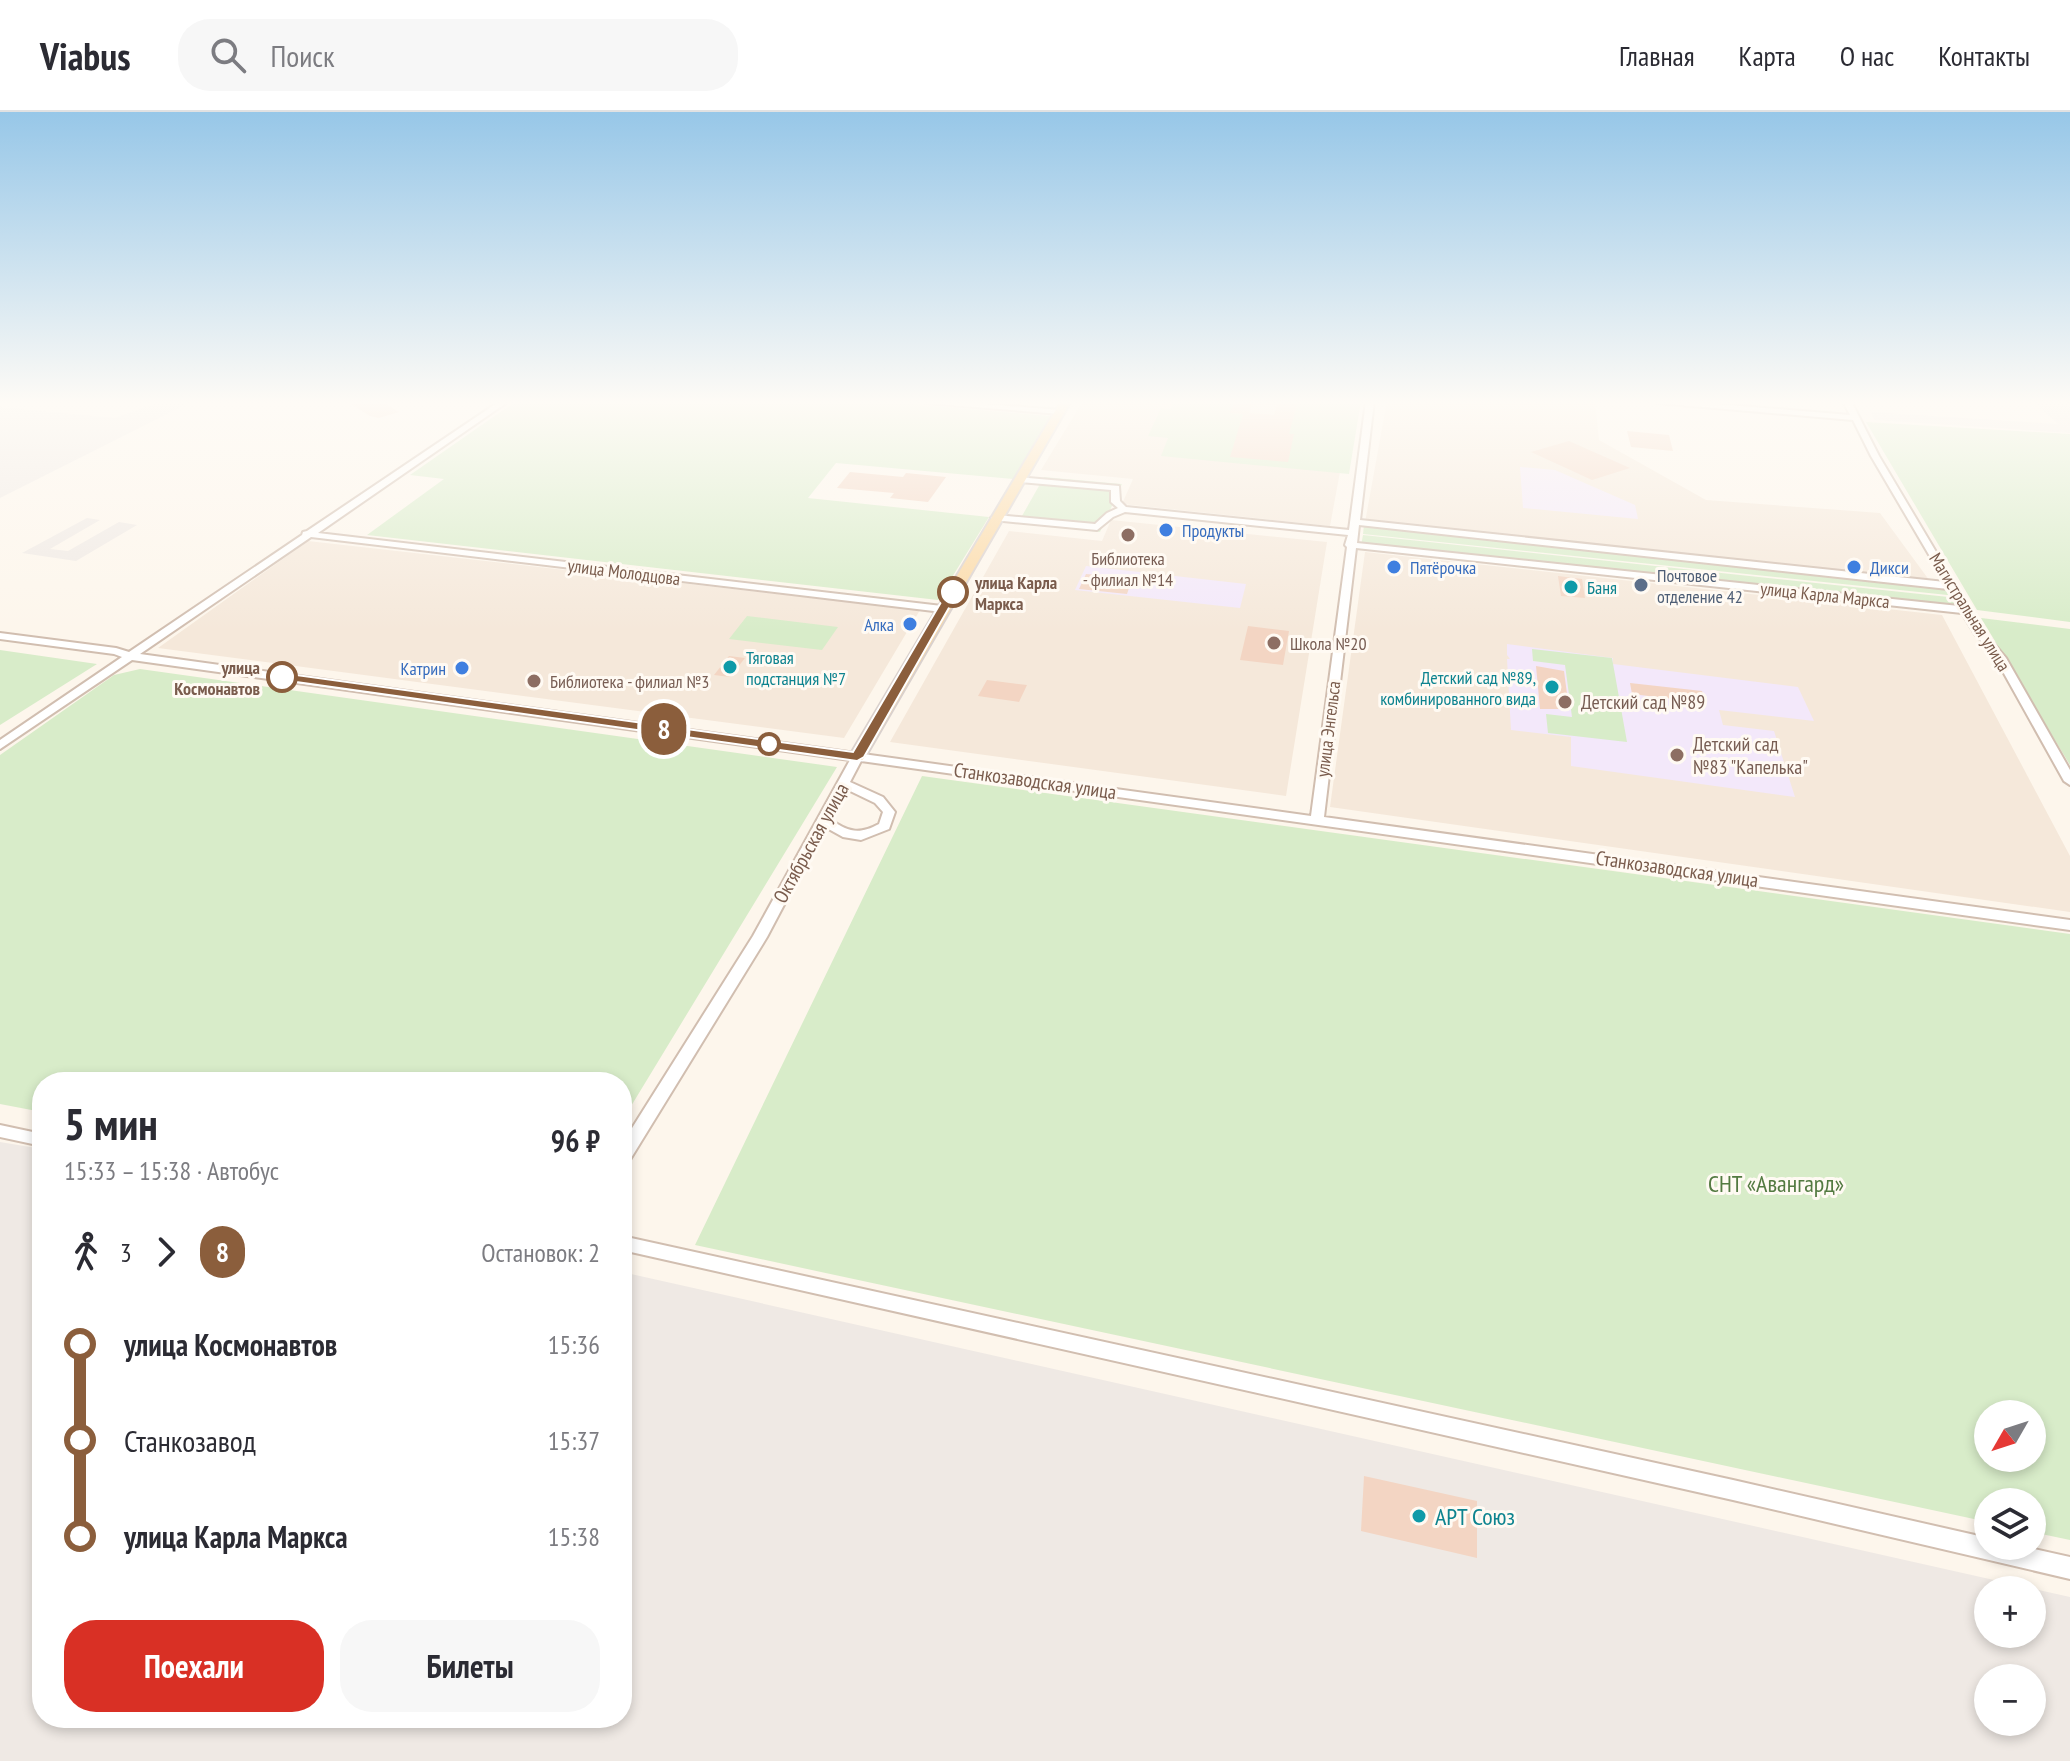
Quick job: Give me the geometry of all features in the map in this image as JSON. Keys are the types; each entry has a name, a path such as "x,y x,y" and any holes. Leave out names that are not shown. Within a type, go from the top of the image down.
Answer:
{"main road":[{"name":"Октябрьская улица","path":"857,757 1020,479"}],"street":[{"path":"0,745 390,478"},
{"name":"улица Энгельса","path":"1317,820 1359,478"},
{"name":"Магистральная улица","path":"1888,478 1979,632 2001,658 2070,781"},
{"path":"996,518 1097,527 1110,515 1124,509 1115,502 1116,488 1020,479"},
{"name":"улица Карла Маркса","path":"1124,509 1351,539 1967,610"},
{"name":"улица Карла Маркса","path":"1353,522 1952,586"},
{"name":"улица Молодцова","path":"306,534 942,609"},
{"name":"Станкозаводская улица","path":"0,636 2070,925"},
{"name":"Октябрьская улица","path":"632,1142 760,937 857,757"},
{"path":"825,821 843,836 868,836 885,826 889,812 879,800 844,784"},
{"path":"0,1131 32,1138"},
{"path":"632,1245 1718,1486 2070,1568"}],"shaded area":[{"path":"0,478 40,478 0,498"},
{"path":"1122,478 1339,478 1330,526 1122,504 1133,479"},
{"path":"1373,478 1667,478 1706,500 1880,513 1932,584 1364,528"},
{"path":"1521,478 1573,478 1635,505 1638,519 1523,508"},
{"path":"87,518 100,520 50,549 68,551 119,522 137,525 76,561 22,553"},
{"path":"1111,520 1327,542 1286,796 890,742 1009,531 1102,541"},
{"path":"308,541 920,610 844,738 158,648"},
{"path":"1365,552 1942,615 2070,856 2070,912 1330,807"},
{"path":"1086,566 1246,584 1240,608 1075,590"},
{"path":"1507,644 1613,658 1613,664 1798,687 1814,721 1719,710 1723,725 1774,731 1795,797 1571,766 1571,737 1511,730"},
{"path":"0,1142 32,1147 32,1728 632,1728 632,1274 1976,1576 1974,1576 1974,1648 2046,1648 2046,1592 2070,1597 2070,1761 0,1761"}],"green space":[{"path":"435,478 824,478 808,498 989,517 938,600 367,535 444,479"},
{"path":"1043,478 1122,484 1100,532 1018,523"},
{"path":"1899,478 2070,478 2070,622 1977,610"},
{"path":"1364,525 1951,586 1957,596 1363,534"},
{"path":"1363,535 1958,598 1964,609 1361,545"},
{"path":"747,616 838,627 822,650 729,639"},
{"path":"1981,618 2070,629 2070,765"},
{"path":"1532,649 1612,658 1627,742 1548,733 1546,714 1572,717 1565,665 1533,661"},
{"path":"0,650 97,664 0,725"},
{"path":"140,669 837,767 632,1105 632,1072 32,1072 32,1110 0,1104 0,755 114,675"},
{"name":"СНТ «Авангард»","path":"922,776 2070,934 2070,1540 2046,1535 2046,1488 1974,1488 1974,1519 695,1245"}],"building":[{"path":"845,478 945,478 928,502 890,498 894,493 837,488"},
{"path":"1086,574 1098,575 1096,580 1118,582 1120,578 1132,579 1127,594 1079,589"},
{"name":"Баня","path":"1558,576 1582,579 1585,598 1561,596"},
{"name":"Школа №20","path":"1248,626 1289,631 1283,665 1240,660"},
{"name":"Тяговая подстанция №7","path":"729,656 745,658 730,677 714,675"},
{"name":"Детский сад №89, комбинированного вида","path":"1536,666 1564,671 1569,709 1540,709"},
{"path":"987,680 1027,685 1019,702 978,696"},
{"path":"1630,683 1702,691 1706,703 1632,694"},
{"name":"АРТ Союз","path":"1364,1476 1477,1501 1477,1558 1361,1531"}],"bus line":[{"name":"8","path":"282,677 857,757 953,592"}],"place":[{"name":"Продукты","path":"1166,530"},
{"name":"Библиотека - филиал №14","path":"1128,535"},
{"name":"Пятёрочка","path":"1394,567"},
{"name":"Дикси","path":"1854,567"},
{"name":"Почтовое отделение 42","path":"1641,585"},
{"name":"Баня","path":"1571,587"},
{"name":"улица Карла Маркса","path":"953,592"},
{"name":"Алка","path":"910,624"},
{"name":"Школа №20","path":"1274,643"},
{"name":"Тяговая подстанция №7","path":"730,667"},
{"name":"Катрин","path":"462,668"},
{"name":"улица Космонавтов","path":"282,677"},
{"name":"Библиотека - филиал №3","path":"534,681"},
{"name":"Детский сад №89, комбинированного вида","path":"1552,687"},
{"name":"Детский сад №89","path":"1565,702"},
{"name":"Детский сад №83 \"Капелька\"","path":"1677,755"},
{"name":"АРТ Союз","path":"1419,1516"}]}
